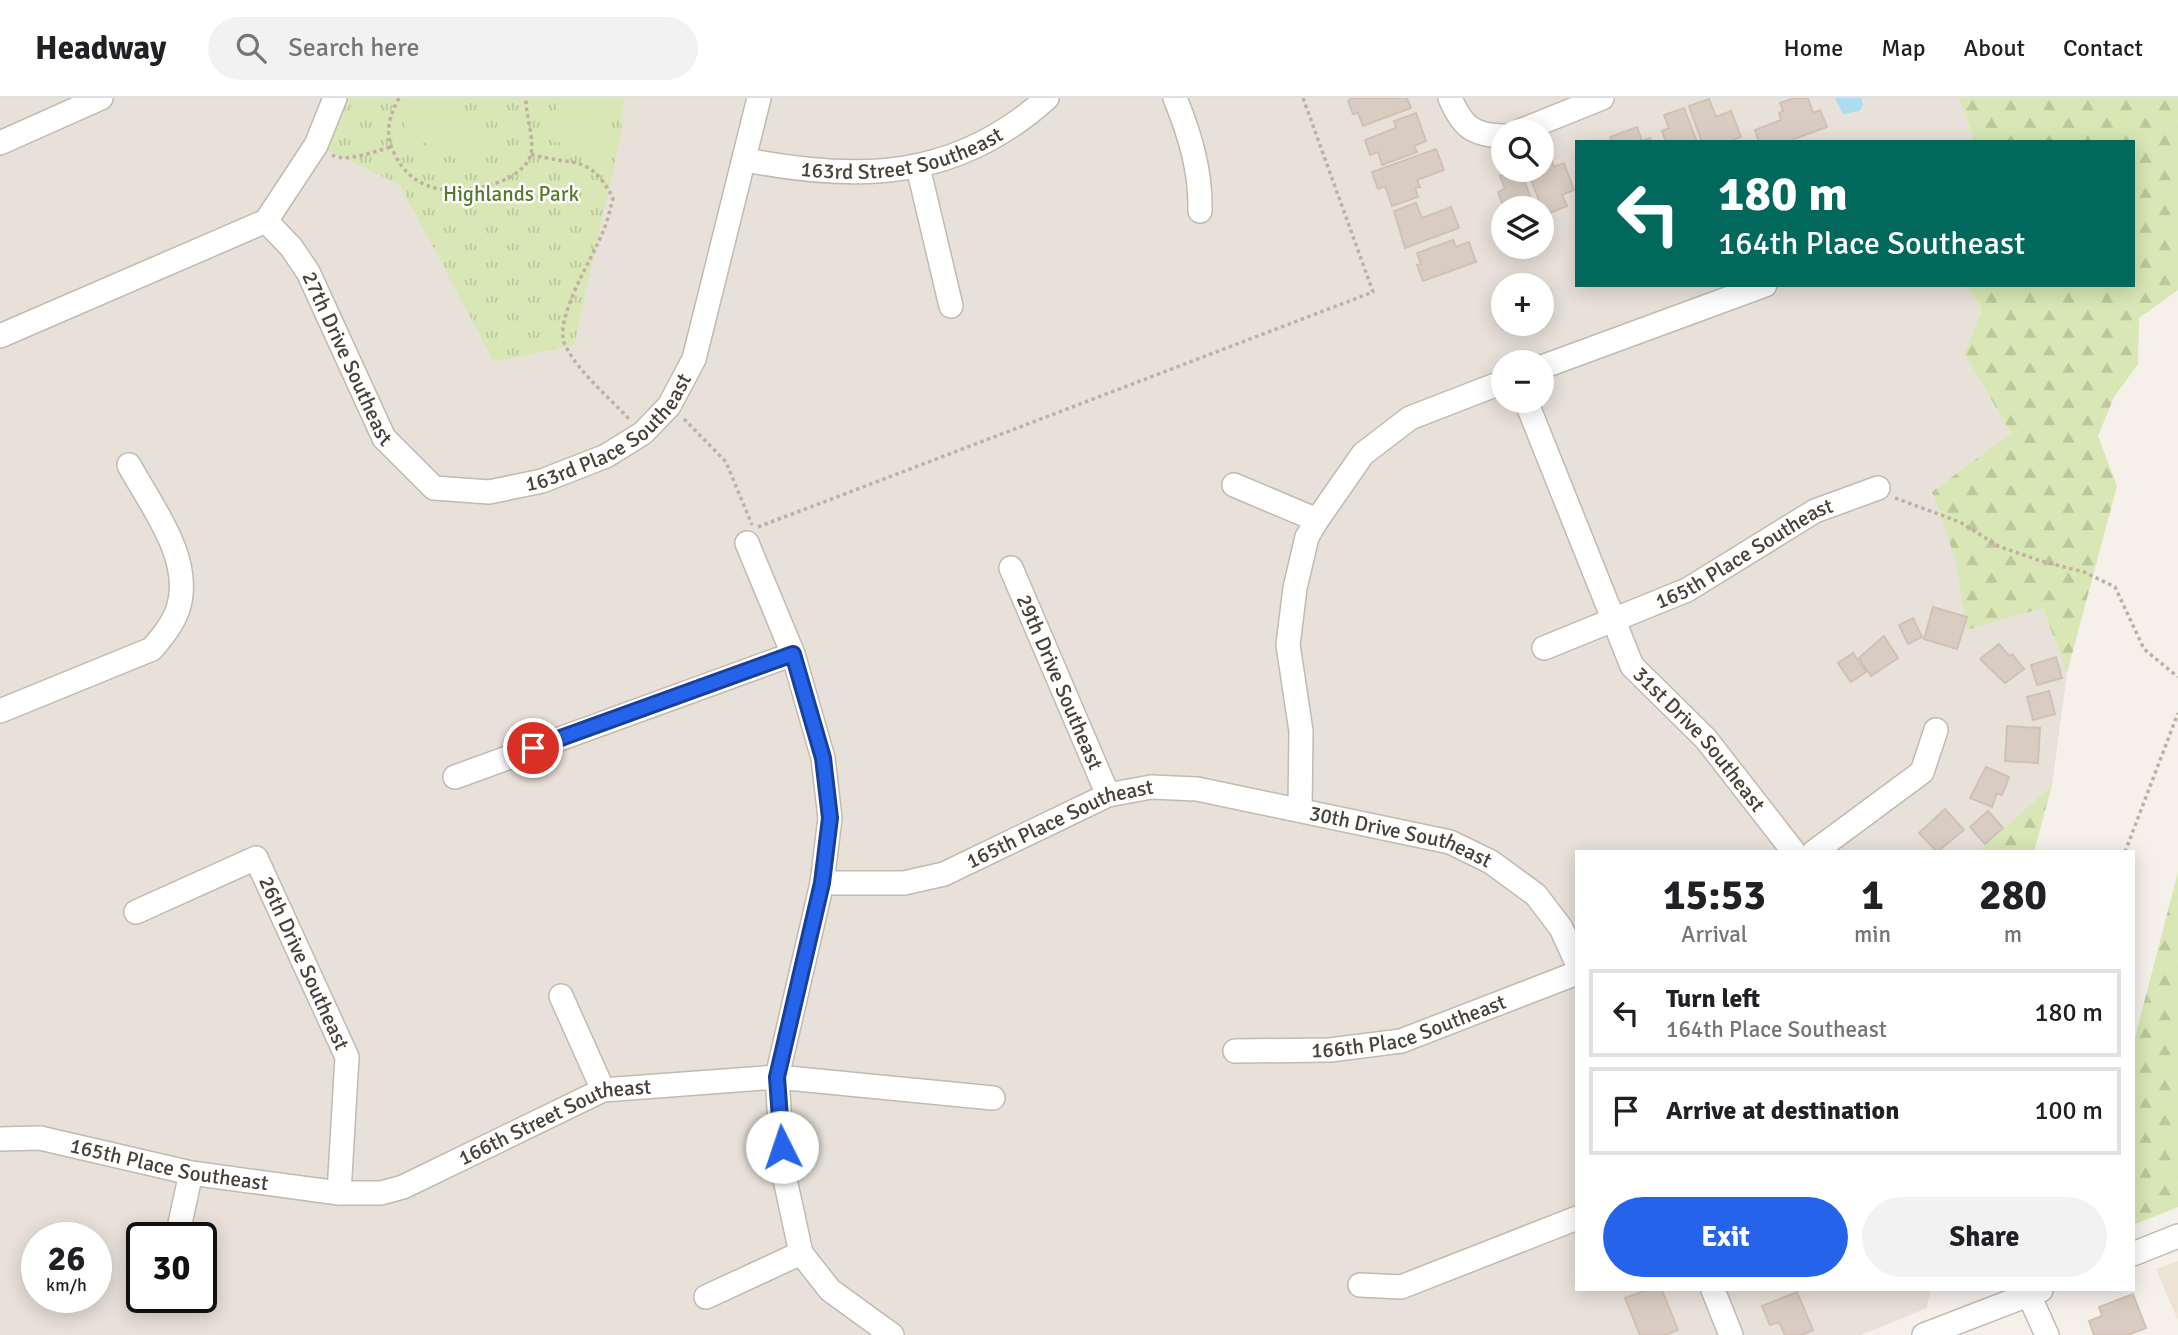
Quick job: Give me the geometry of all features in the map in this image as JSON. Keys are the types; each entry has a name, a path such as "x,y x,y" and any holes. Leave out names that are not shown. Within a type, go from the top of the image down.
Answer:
{"street":[{"path":"0,143 101,98"},
{"path":"0,335 266,221 316,145 335,98"},
{"path":"746,160 759,98"},
{"name":"163rd Street Southeast","path":"746,160 798,170 856,174 918,167 975,146 1027,116 1047,98"},
{"path":"1175,98 1189,133 1200,184 1200,211"},
{"path":"1450,98 1459,121 1483,135 1491,135"},
{"path":"1550,119 1602,98"},
{"name":"163rd Place Southeast","path":"435,488 489,492 542,481 606,456 643,433 668,406 694,359 746,160"},
{"path":"918,167 951,306"},
{"name":"27th Drive Southeast","path":"266,221 291,247 308,272 384,438 435,488"},
{"path":"1554,363 1760,287"},
{"name":"30th Drive Southeast","path":"1491,387 1410,418 1363,454 1307,537 1298,575 1288,645 1301,731 1300,809 1450,842 1491,862 1536,895 1561,928 1575,960"},
{"name":"31st Drive Southeast","path":"1531,413 1632,666 1706,739 1792,850"},
{"path":"0,711 152,649 168,629 178,608 182,576 173,546 128,465"},
{"path":"1234,485 1317,520"},
{"name":"165th Place Southeast","path":"1613,620 1688,590 1815,511 1878,488"},
{"path":"747,543 793,654 823,758 830,818 822,883 777,1077 783,1170 801,1253 830,1290 892,1335"},
{"name":"29th Drive Southeast","path":"1011,568 1108,795"},
{"path":"1544,648 1613,620"},
{"path":"455,777 793,654"},
{"path":"1817,850 1922,772 1936,730"},
{"name":"165th Place Southeast","path":"822,883 904,883 944,874 1108,795 1151,787 1197,789 1300,809"},
{"name":"26th Drive Southeast","path":"136,912 256,858 347,1057 339,1193"},
{"name":"166th Place Southeast","path":"1235,1051 1330,1050 1401,1041 1575,974"},
{"path":"561,996 603,1090"},
{"path":"777,1077 993,1098"},
{"name":"166th Street Southeast","path":"339,1193 381,1193 403,1187 603,1090 777,1077"},
{"name":"165th Place Southeast","path":"0,1139 40,1138 191,1173 339,1193"},
{"path":"180,1222 191,1173"},
{"path":"1360,1285 1401,1287 1575,1219"},
{"path":"2135,1253 2178,1236"},
{"path":"706,1297 801,1253"},
{"path":"1713,1291 1731,1335"},
{"path":"1924,1335 2035,1292 2047,1335"}],"path":[{"path":"399,98 391,114 387,133 391,147 409,176 428,186 448,190 507,178 517,173 531,154 526,98"},
{"path":"668,406 696,429 726,462 751,515 753,529 1373,292 1303,98"},
{"path":"316,145 337,158 391,147"},
{"path":"531,154 567,159 588,167 602,177 613,198 603,233 582,273 562,326 564,342 575,360 643,433"},
{"path":"1878,488 1886,495 1921,505 1960,522 1998,546 2084,572 2115,587 2144,649 2178,677"},
{"path":"2126,850 2178,713"}],"shaded area":[{"path":"0,98 1959,98 1974,140 1575,140 1575,287 1967,287 1982,310 1964,353 2011,433 1932,493 1957,561 1967,630 2043,608 2067,673 2052,785 1980,850 1575,850 1575,1291 1930,1291 1927,1308 1861,1335 0,1335"},
{"path":"2178,1261 2178,1320 2156,1269"}],"green space":[{"name":"Highlands Park","path":"335,98 624,98 621,135 574,345 494,362 400,185 316,145"},
{"path":"419,98 429,98 486,127 467,165 402,131"},
{"path":"558,98 611,98 606,147 553,142"},
{"path":"1959,98 2178,98 2178,290 2139,318 2138,364 2114,397 2098,436 2117,486 2067,673 2043,608 1967,630 1956,561 1932,492 2011,433 1964,353 1982,310 1967,287 2135,287 2135,140 1974,140"},
{"path":"2052,785 2035,850 1980,850"},
{"path":"2178,872 2178,1207 2135,1224 2135,1037"}],"water":[{"path":"1835,98 1861,98 1863,105 1859,111 1843,114"}],"building":[{"path":"1351,98 1407,98 1411,108 1363,126 1358,113 1353,114 1348,101"},
{"path":"1794,98 1808,98 1813,113 1820,110 1827,127 1791,140 1758,140 1755,130 1781,120 1779,113 1783,111 1780,103"},
{"path":"1709,99 1716,117 1731,111 1741,137 1733,140 1701,140 1689,106"},
{"path":"1684,108 1696,140 1665,140 1662,131 1669,128 1664,115"},
{"path":"1416,113 1426,141 1414,146 1417,152 1382,165 1378,152 1370,155 1365,140 1396,128 1394,121"},
{"path":"1637,127 1642,140 1611,140 1610,137"},
{"path":"1436,149 1444,170 1417,180 1420,187 1415,188 1418,197 1392,206 1385,186 1378,189 1372,172"},
{"path":"1564,163 1574,190 1562,195 1567,206 1554,211 1554,196 1537,196 1532,182 1554,182 1554,167"},
{"path":"1502,182 1525,182 1530,196 1500,196 1498,192 1505,189"},
{"path":"1416,203 1422,218 1451,207 1459,228 1405,248 1394,211"},
{"path":"1453,240 1456,247 1469,242 1476,262 1423,281 1417,265 1421,264 1417,253"},
{"path":"1933,607 1967,617 1957,649 1924,639"},
{"path":"1913,618 1922,637 1908,644 1899,625"},
{"path":"1884,636 1898,658 1871,676 1859,658"},
{"path":"1999,644 2009,656 2012,654 2024,669 2005,683 1980,659"},
{"path":"1853,653 1866,672 1851,682 1838,663"},
{"path":"2056,657 2062,678 2037,685 2031,665"},
{"path":"2049,691 2055,714 2033,720 2027,697"},
{"path":"2007,726 2040,728 2038,763 2005,761"},
{"path":"1986,767 2009,777 2002,795 1997,793 1992,807 1970,798"},
{"path":"1945,809 1964,830 1939,850 1935,850 1919,833"},
{"path":"1988,811 2003,828 1985,844 1970,827"},
{"path":"1644,1291 1662,1291 1678,1330 1665,1335 1640,1335 1625,1298"},
{"path":"1797,1292 1813,1330 1802,1335 1785,1335 1779,1322 1770,1325 1762,1306"},
{"path":"2133,1294 2146,1328 2128,1335 2094,1335 2089,1321 2102,1316 2099,1307"}],"route":[{"path":"533,748 793,654 823,758 830,818 822,883 777,1077 782,1147"}]}
